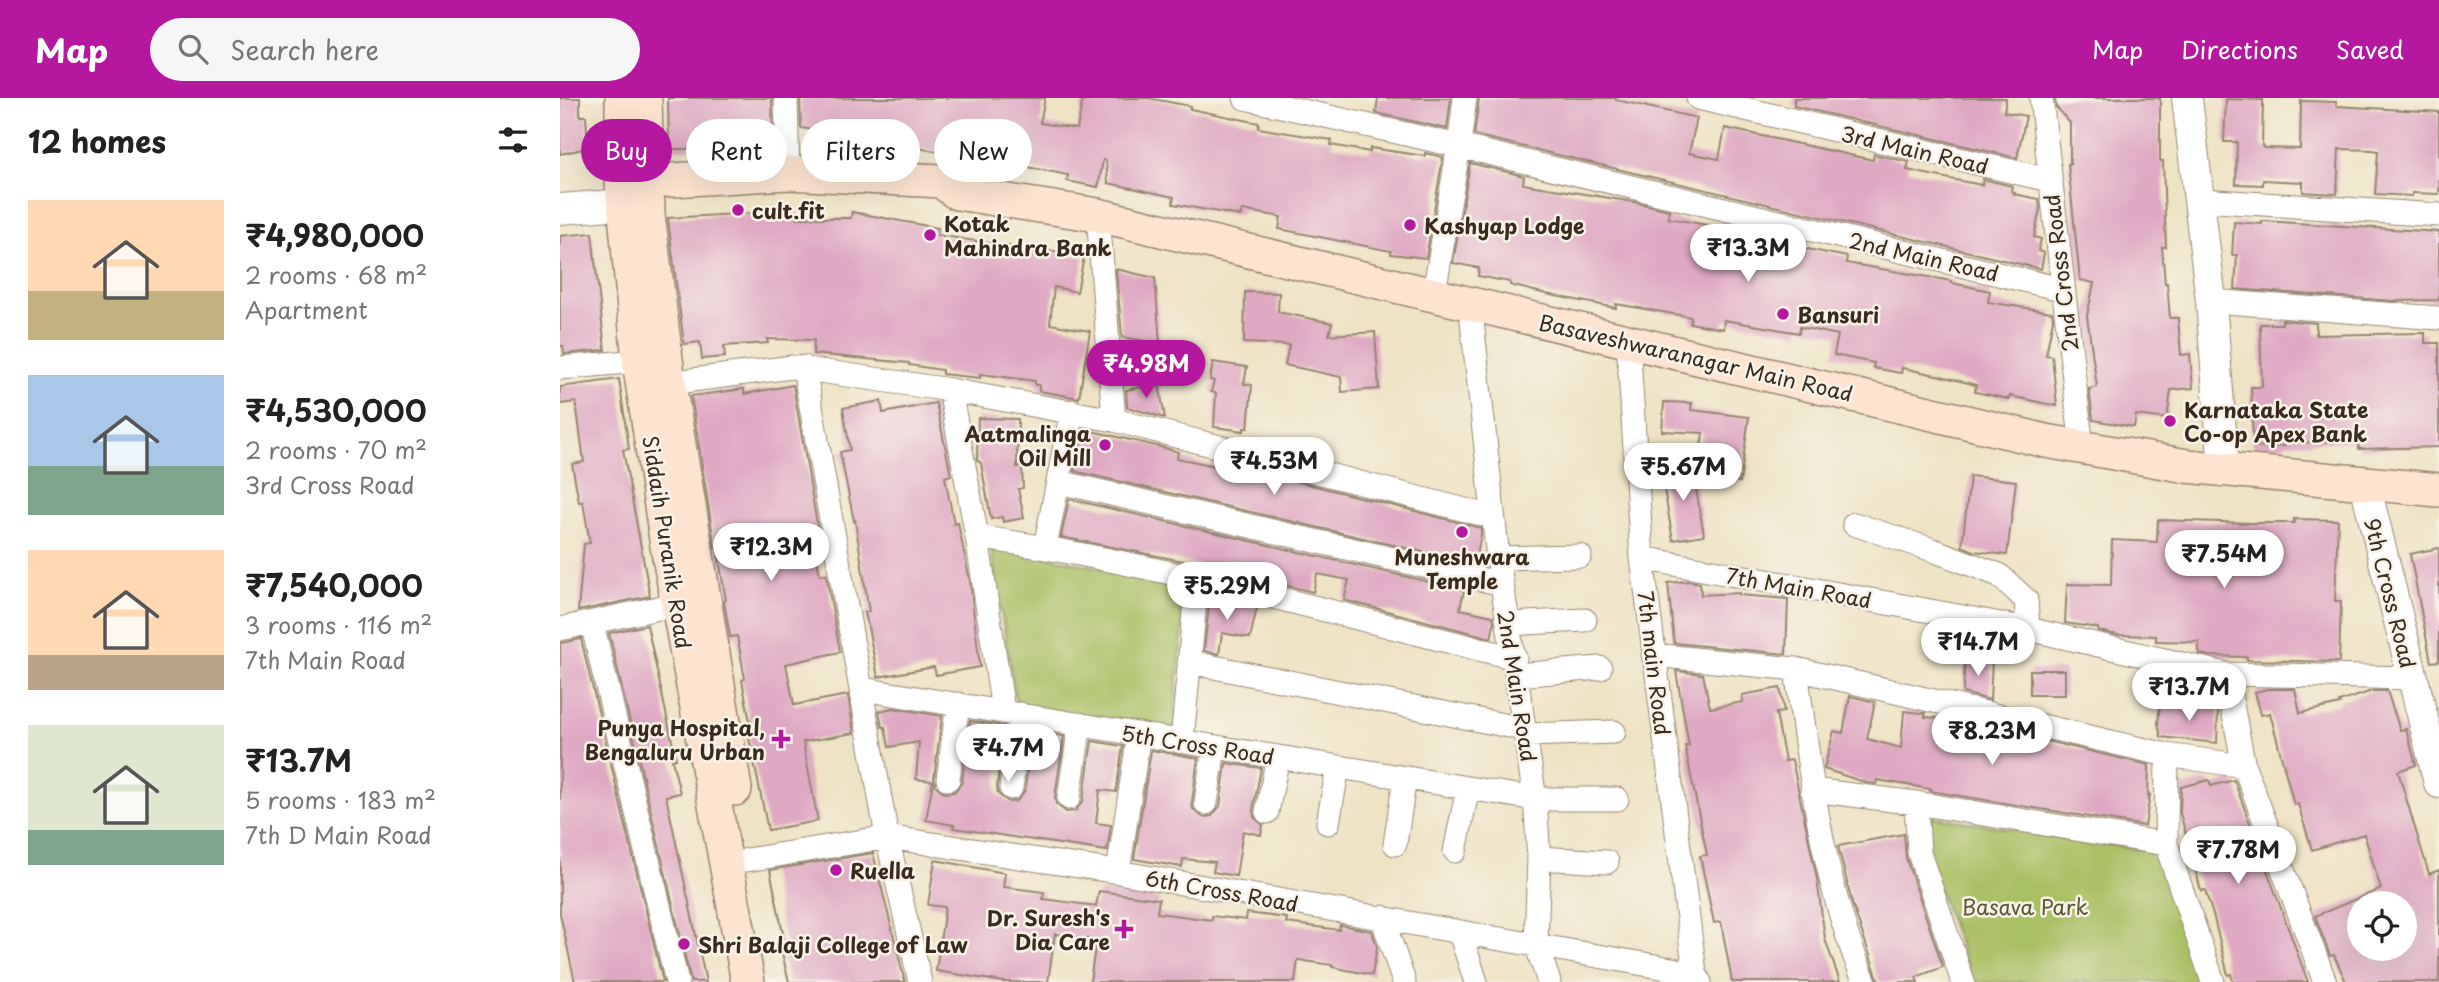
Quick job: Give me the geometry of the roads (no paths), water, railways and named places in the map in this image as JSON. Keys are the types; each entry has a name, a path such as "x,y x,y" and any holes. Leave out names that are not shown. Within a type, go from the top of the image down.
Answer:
{"main road":[{"name":"Siddaih Puranik Road","path":"622,98 635,192 747,860 770,982"},
{"name":"Siddaih Puranik Road","path":"645,98 635,192 639,360 677,604 748,982"},
{"name":"Basaveshwaranagar Main Road","path":"635,192 788,173 941,181 957,193 1098,215 2046,441 2224,471 2439,490"},
{"name":"Basaveshwaranagar Main Road","path":"635,192 800,193 942,204 957,193"}],"street":[{"path":"786,98 788,173"},
{"name":"2nd Main Road","path":"1245,98 2062,289"},
{"path":"1434,293 1465,98"},
{"name":"3rd Main Road","path":"1698,98 2049,180"},
{"name":"2nd Cross Road","path":"2041,98 2082,447"},
{"path":"2187,98 2211,301 2224,471"},
{"path":"560,190 635,192"},
{"path":"560,209 635,192"},
{"path":"2200,200 2439,215"},
{"path":"1098,215 1114,420"},
{"path":"2211,301 2439,318"},
{"name":"2nd Main Road","path":"1470,303 1498,558 1535,799 1539,858 1536,944"},
{"name":"7th main Road","path":"1628,341 1642,558 1698,977"},
{"path":"560,368 639,360"},
{"path":"669,383 792,367 950,390 1114,420 1493,517"},
{"path":"804,368 887,838 920,982"},
{"path":"950,390 1012,713 1011,788"},
{"path":"1045,547 1072,411"},
{"path":"1059,482 1502,584"},
{"name":"9th Cross Road","path":"2365,484 2439,783"},
{"path":"1854,524 1998,575 2026,600 2028,629"},
{"path":"977,537 1045,547 1197,580 1516,666 1600,668"},
{"path":"1498,558 1580,556"},
{"name":"7th Main Road","path":"1642,558 2028,629 2225,674 2412,678"},
{"path":"1182,741 1197,580"},
{"path":"560,629 677,604"},
{"path":"1508,624 1585,620"},
{"path":"592,623 677,982"},
{"path":"1653,655 1796,669 2167,755 2244,766"},
{"path":"1189,662 1525,732 1614,732"},
{"path":"1796,669 1812,790 1847,940 1865,982"},
{"path":"2225,674 2244,766 2325,982"},
{"name":"5th Cross Road","path":"862,689 1535,799 1617,799"},
{"path":"948,779 958,705"},
{"path":"1069,798 1080,724"},
{"path":"1118,872 1139,734"},
{"path":"1206,803 1214,747"},
{"path":"2167,755 2166,844 2213,982"},
{"path":"1267,812 1278,757"},
{"path":"1328,823 1338,767"},
{"path":"1395,844 1405,778"},
{"path":"1455,851 1468,788"},
{"path":"1812,790 1916,803 2166,844"},
{"path":"1916,803 1919,853 1963,982"},
{"name":"6th Cross Road","path":"747,860 887,838 1118,872 1382,917 1460,933 1536,944 1698,977"},
{"path":"1539,858 1607,862"},
{"path":"1382,917 1404,982"},
{"path":"1460,933 1476,982"},
{"path":"1536,944 1549,982"}],"place":[{"name":"cult.fit","path":"738,210"},
{"name":"Kashyap Lodge","path":"1410,225"},
{"name":"Kotak Mahindra Bank","path":"930,235"},
{"name":"Bansuri","path":"1783,314"},
{"name":"Karnataka State Co-op Apex Bank","path":"2170,421"},
{"name":"Aatmalinga Oil Mill","path":"1105,445"},
{"name":"Muneshwara Temple","path":"1462,532"},
{"name":"Punya Hospital, Bengaluru Urban","path":"781,739"},
{"name":"Ruella","path":"836,870"},
{"name":"Dr. Suresh's Dia Care","path":"1124,929"},
{"name":"Shri Balaji College of Law","path":"684,944"}],"park label":[{"name":"Basava Park","path":"2025,906"}]}
